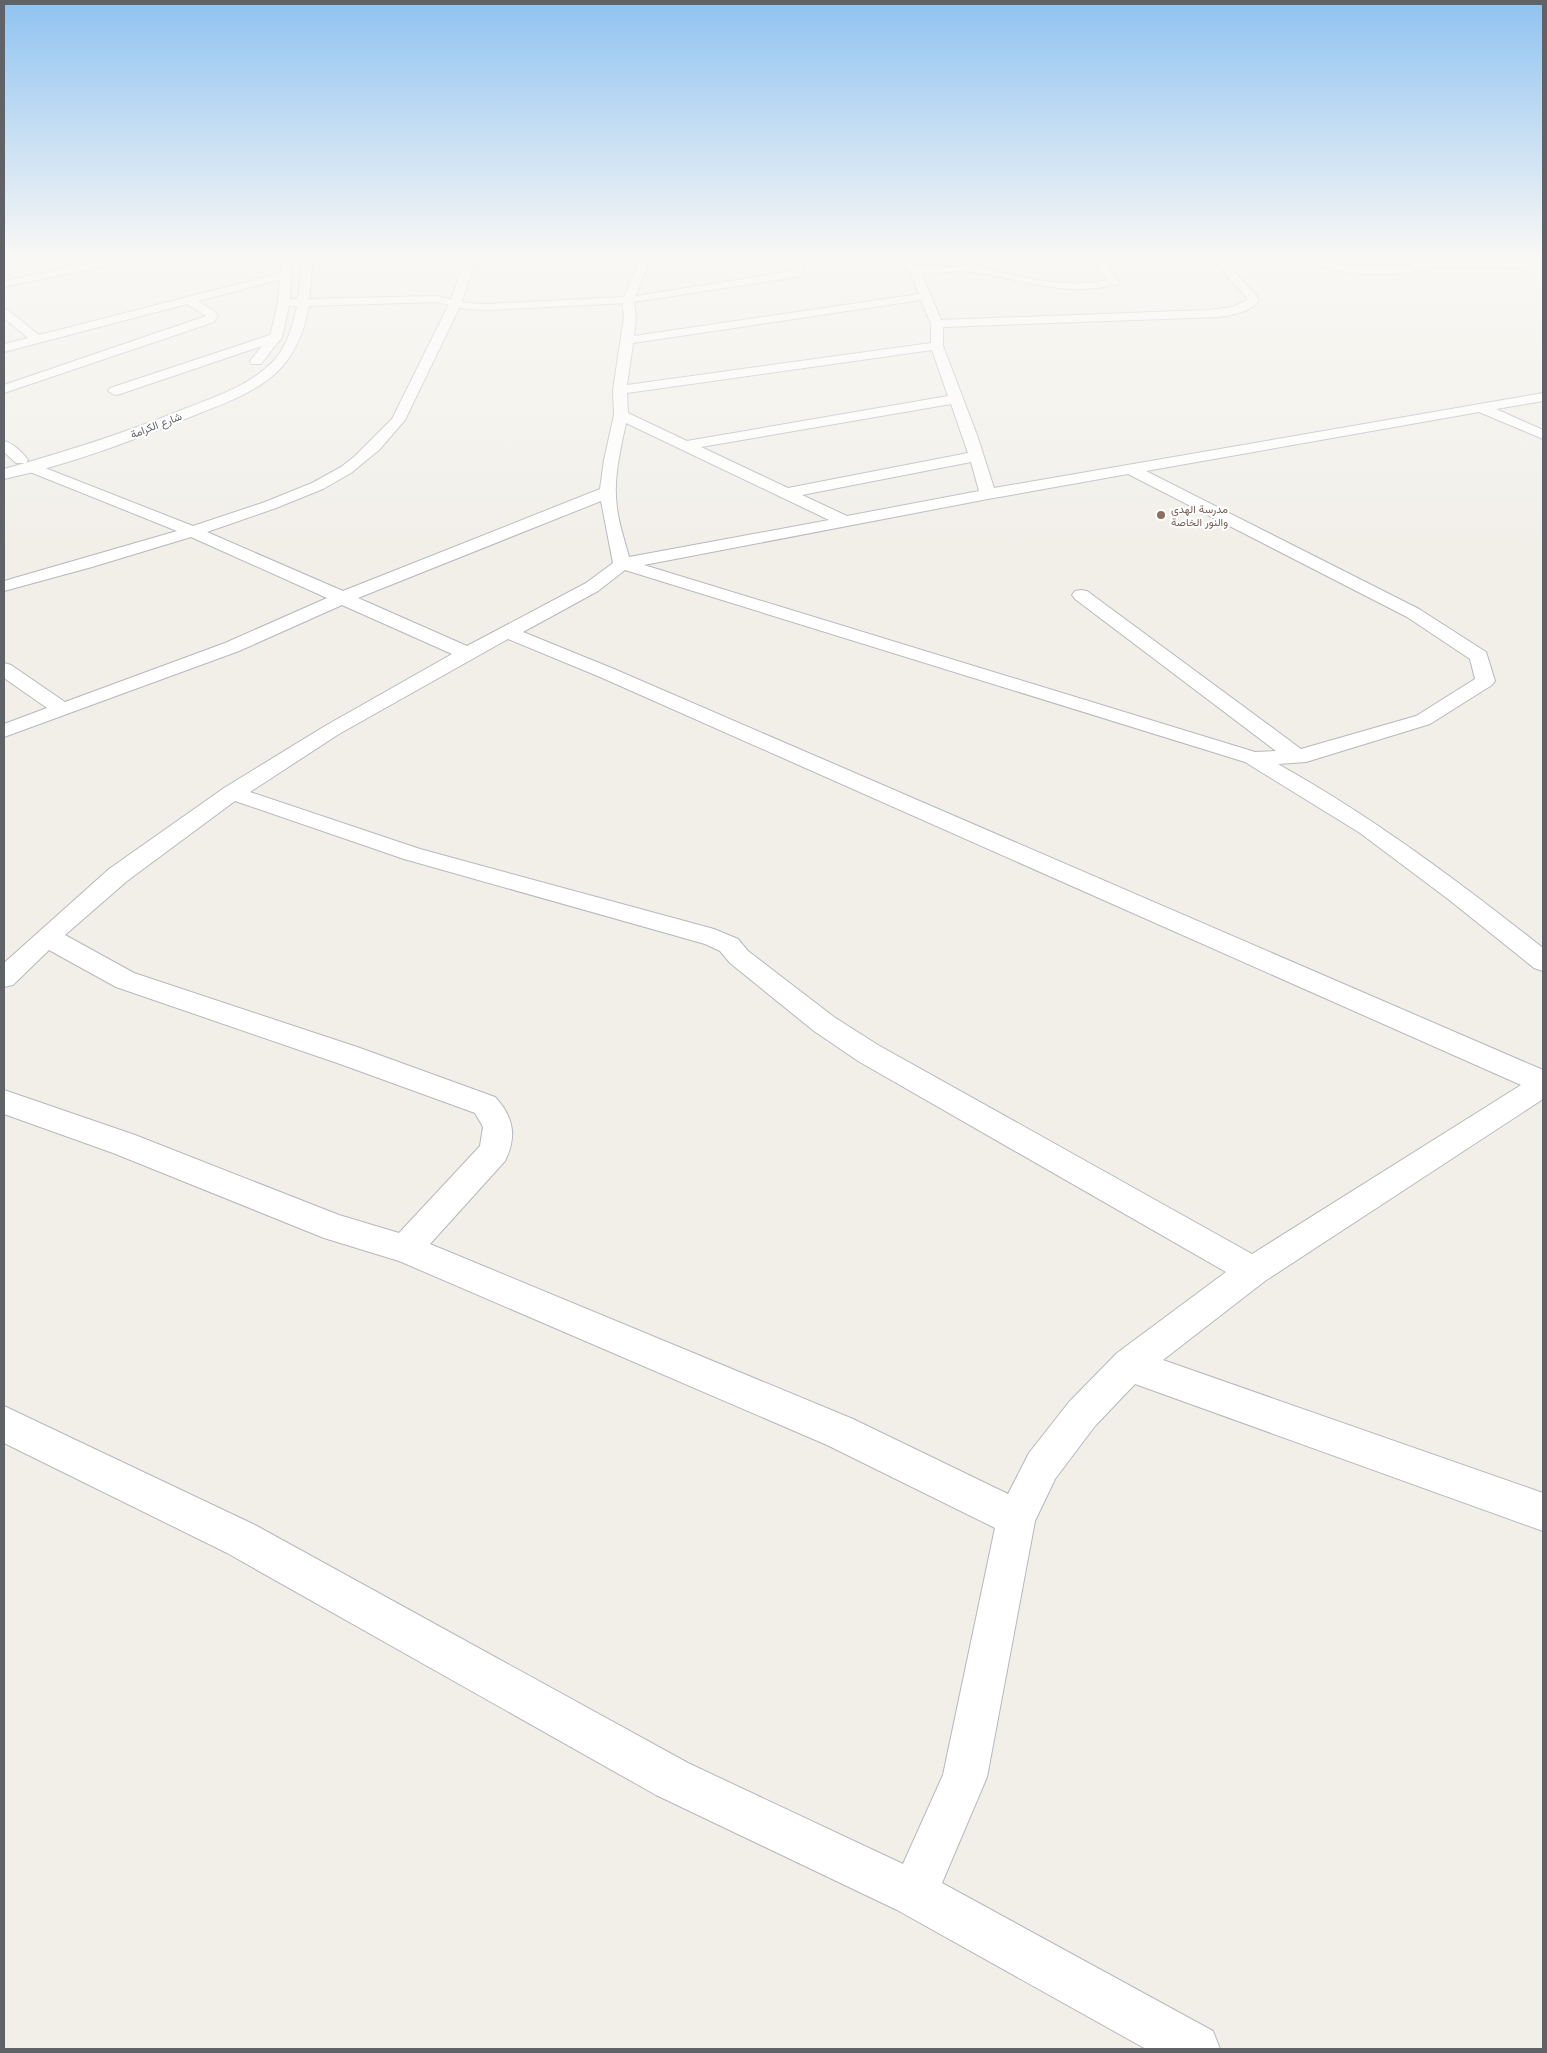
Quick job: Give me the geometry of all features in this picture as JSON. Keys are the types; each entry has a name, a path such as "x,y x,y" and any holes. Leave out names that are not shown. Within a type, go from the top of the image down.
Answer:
{"street":[{"path":"4,389 105,355"},
{"path":"115,391 223,355"},
{"path":"250,368 261,355"},
{"name":"شارع الكرامة","path":"4,464 26,463 98,447 159,425 237,392 258,380 278,365 285,355"},
{"path":"4,586 257,510 322,483 345,470 385,437 398,420 430,355"},
{"path":"622,564 609,509 608,492 611,460 621,415 620,390 626,355"},
{"path":"620,390 874,355"},
{"path":"940,355 988,494"},
{"name":"شارع الكرامة","path":"4,474 26,463 87,439 187,402 228,381"},
{"path":"4,978 47,937 118,875 181,832 232,793 332,730 592,587 622,564 988,494 1543,397"},
{"path":"687,445 955,399"},
{"path":"1483,409 1543,435"},
{"path":"621,415 846,521"},
{"path":"4,445 26,463 192,531 468,654"},
{"path":"786,492 976,456"},
{"path":"1132,470 1413,614 1479,656 1485,682 1423,720 1298,758 1254,758"},
{"path":"4,730 232,647 342,598 608,492"},
{"path":"622,564 1254,758 1368,828 1465,899 1543,962"},
{"path":"1081,595 1298,758"},
{"path":"509,633 607,674 1543,1083"},
{"path":"4,669 63,710"},
{"path":"232,793 412,854 714,938 729,945 739,957 824,1024 868,1053 1253,1271"},
{"path":"47,937 125,980 350,1056 485,1106 498,1122 499,1134 494,1152 405,1249"},
{"path":"914,1892 965,1778 1016,1518 1042,1466 1082,1414 1129,1365 1253,1271 1543,1083"},
{"path":"4,1102 124,1144 335,1228 405,1249 840,1432 1016,1518"},
{"path":"1129,1365 1543,1512"},
{"path":"4,1424 241,1539 672,1779 914,1892 1195,2049"}],"place":[{"name":"مدرسة الهدى والنور الخاصة","path":"1161,515"}]}
